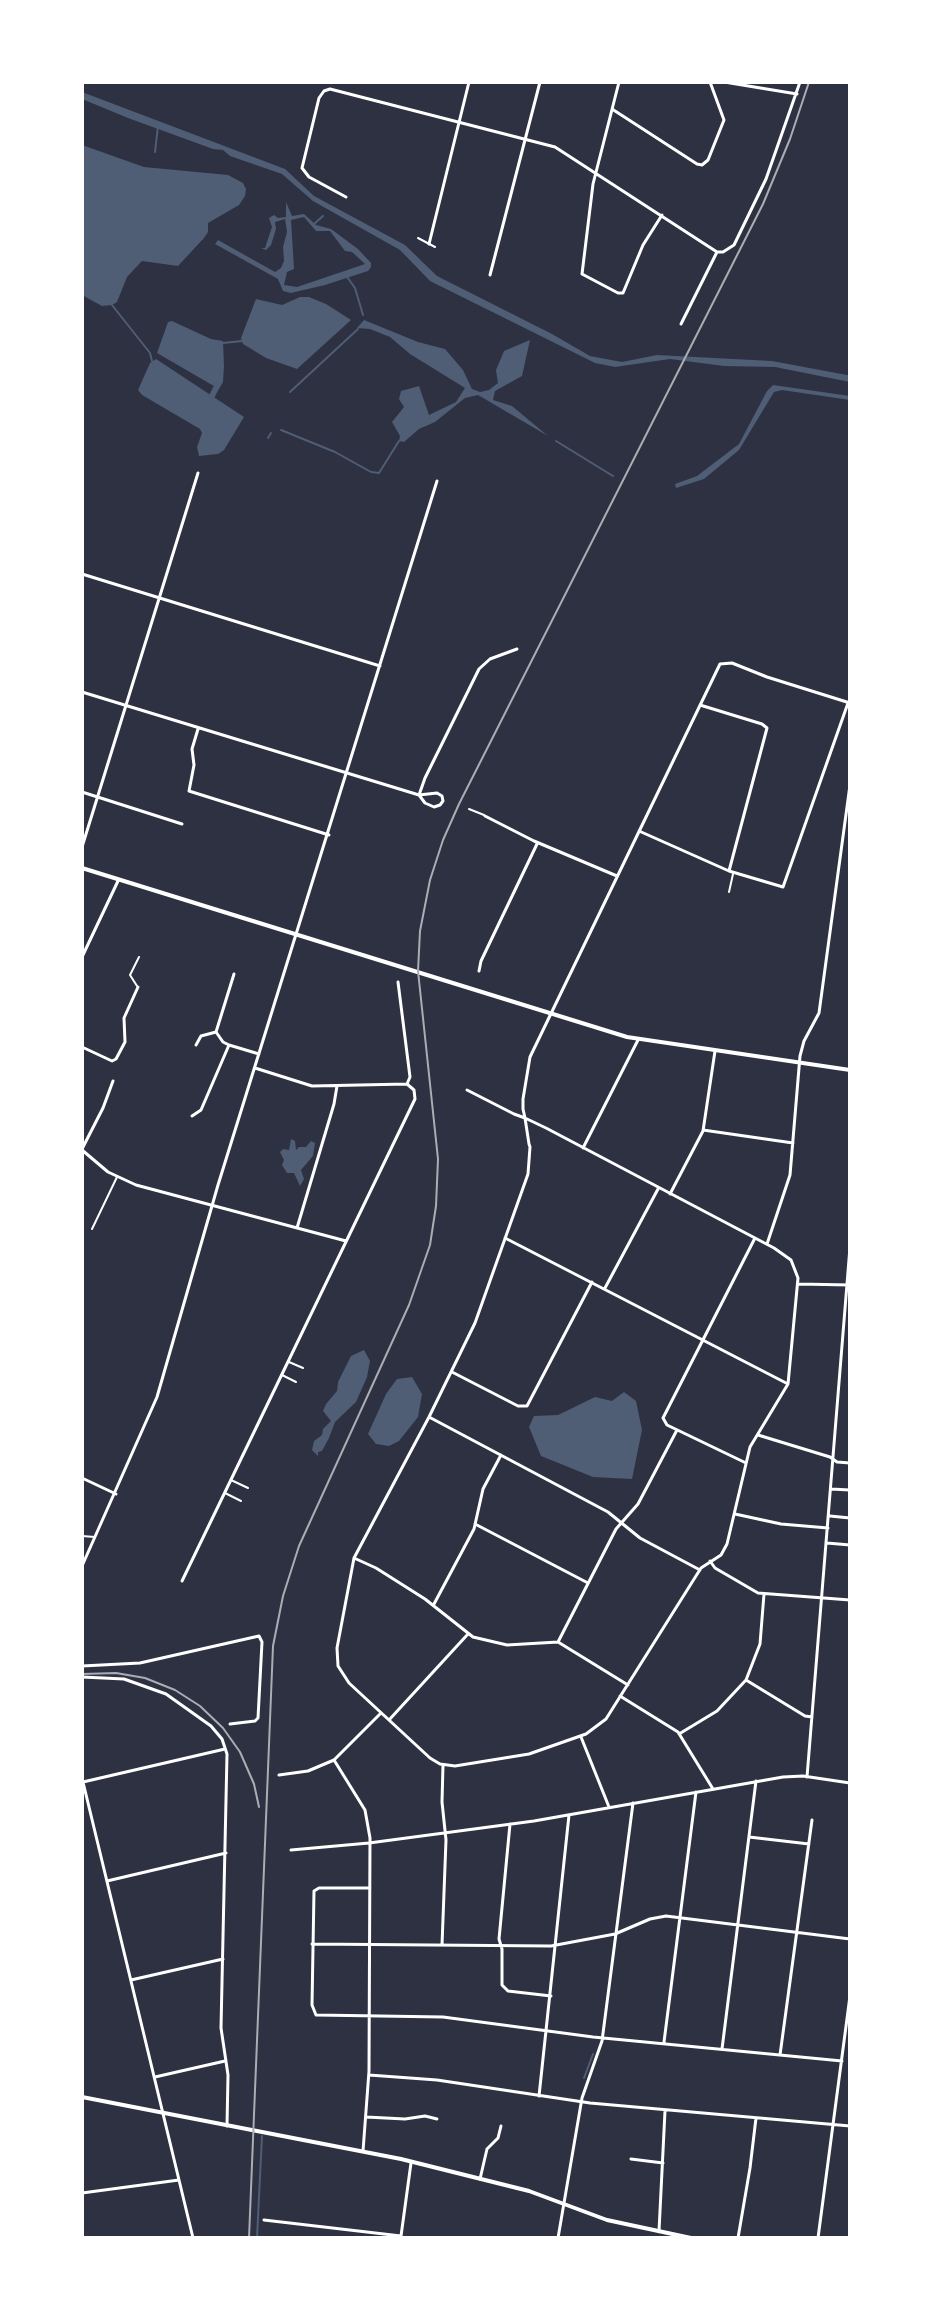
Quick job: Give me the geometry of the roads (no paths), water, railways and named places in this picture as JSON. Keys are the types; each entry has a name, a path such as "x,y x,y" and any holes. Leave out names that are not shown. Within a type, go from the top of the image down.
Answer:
{"street":[{"path":"429,244 469,82"},
{"path":"490,275 540,82"},
{"path":"619,82 596,171 581,268 585,276 623,293 643,245 662,215"},
{"path":"612,109 702,165 708,160 724,120 710,82"},
{"path":"724,82 797,94"},
{"path":"346,197 306,175 302,168 319,98 330,89 560,149 717,252 729,251 766,179 800,82"},
{"path":"681,324 717,252"},
{"path":"82,847 198,473"},
{"path":"82,1566 157,1397 212,1205 437,481"},
{"path":"82,574 380,666"},
{"path":"419,795 479,669 492,658 517,649"},
{"path":"467,1090 525,1118 785,1254 797,1269 797,1284 788,1384 750,1447 727,1546 721,1555 700,1570 602,1724 580,1737 515,1758 458,1766 443,1765 430,1758 344,1679 338,1666 337,1648 354,1558 475,1323 529,1169 530,1147 525,1118 523,1099 527,1068 550,1013 718,665 732,663 849,703 783,887 731,872 639,831"},
{"path":"82,692 419,795 437,793 443,801 434,807 419,795"},
{"path":"699,705 767,727 731,872"},
{"path":"198,729 192,749 194,765 189,791 329,835"},
{"path":"767,1244 788,1185 803,1043 820,1009 850,785"},
{"path":"82,792 182,824"},
{"path":"485,816 538,843 617,876"},
{"path":"479,971 538,843"},
{"path":"82,868 638,1040 850,1070"},
{"path":"82,957 119,880"},
{"path":"216,1032 234,974"},
{"path":"398,982 410,1077 407,1084"},
{"path":"82,1047 112,1061 118,1056 125,1042 124,1018 138,987"},
{"path":"216,1032 223,1042 259,1054"},
{"path":"196,1045 201,1036 216,1032"},
{"path":"583,1148 638,1040"},
{"path":"192,1116 201,1110 229,1045"},
{"path":"670,1194 703,1130 715,1051"},
{"path":"182,1581 415,1099 414,1090 407,1084 312,1086 255,1068"},
{"path":"113,1081 82,1149 101,1168 144,1188 346,1241"},
{"path":"297,1228 337,1085"},
{"path":"703,1130 793,1143"},
{"path":"605,1288 659,1188"},
{"path":"505,1238 788,1384"},
{"path":"746,1463 665,1424 663,1417 755,1238"},
{"path":"807,1777 850,1247"},
{"path":"451,1371 518,1406 528,1405 592,1282"},
{"path":"797,1284 848,1285"},
{"path":"429,1417 608,1512 640,1538 700,1570"},
{"path":"558,1642 621,1522 638,1504 677,1430"},
{"path":"758,1435 850,1463"},
{"path":"434,1605 475,1524 483,1489 501,1455"},
{"path":"82,1478 116,1494"},
{"path":"831,1489 850,1490"},
{"path":"735,1514 781,1524 828,1528"},
{"path":"829,1516 850,1518"},
{"path":"475,1524 588,1583"},
{"path":"827,1543 850,1545"},
{"path":"354,1558 376,1568 434,1605 468,1634 507,1645 558,1642 628,1685"},
{"path":"710,1561 716,1569 751,1590 764,1594 850,1600"},
{"path":"679,1734 716,1712 746,1680 760,1644 764,1594"},
{"path":"389,1720 468,1634"},
{"path":"82,1666 151,1661 256,1636 262,1642 258,1718 230,1724"},
{"path":"82,1677 127,1680 163,1692 207,1722 220,1737 225,1749 229,1765 221,2030 226,2060 227,2126"},
{"path":"746,1680 805,1716 812,1717"},
{"path":"620,1696 679,1734 713,1789"},
{"path":"279,1775 310,1770 334,1760 381,1713"},
{"path":"580,1737 609,1807"},
{"path":"193,2238 82,1780 225,1749"},
{"path":"334,1760 365,1810 369,1843 369,2075 363,2151"},
{"path":"442,1945 446,1833 442,1802 443,1765"},
{"path":"291,1850 510,1824 789,1776 850,1783"},
{"path":"722,2049 756,1781"},
{"path":"664,2044 696,1792"},
{"path":"558,2238 581,2102 602,2038 633,1803"},
{"path":"539,2096 569,1815"},
{"path":"780,2055 812,1820"},
{"path":"510,1824 500,1945 504,1988 551,1996"},
{"path":"749,1837 809,1844"},
{"path":"107,1881 226,1853"},
{"path":"370,1888 315,1890 313,2013 318,2016 443,2017 602,2038 842,2061"},
{"path":"312,1944 557,1945 615,1934 655,1917 680,1917 850,1939"},
{"path":"131,1980 223,1959"},
{"path":"818,2238 850,1996"},
{"path":"155,2077 226,2060"},
{"path":"369,2075 432,2080 581,2102 850,2126"},
{"path":"82,2097 411,2161 529,2191 607,2220 691,2238"},
{"path":"659,2231 666,2110"},
{"path":"366,2117 405,2119 425,2116 437,2119"},
{"path":"738,2238 756,2118"},
{"path":"480,2179 487,2149 498,2138 501,2126"},
{"path":"631,2159 663,2163"},
{"path":"264,2220 398,2237 403,2233 411,2161"},
{"path":"82,2193 179,2180"}],"lane":[{"path":"418,238 435,247"},
{"path":"469,809 485,816"},
{"path":"729,892 731,872"},
{"path":"138,987 130,975 139,957"},
{"path":"92,1229 117,1177"},
{"path":"288,1361 303,1368"},
{"path":"281,1375 296,1382"},
{"path":"230,1480 248,1488"},
{"path":"223,1493 241,1501"},
{"path":"82,1536 96,1538"}],"water":[{"path":"82,92 285,169 314,196 405,245 437,276 590,356 622,362 657,355 772,361 847,375 850,382 775,367 724,366 670,359 615,367 595,363 430,281 400,250 313,201 282,174 128,118 82,99"},
{"path":"82,145 144,167 228,175 243,183 245,196 239,205 208,223 204,238 178,266 142,261 127,277 117,302 102,306 82,295"},
{"path":"286,202 292,216 304,214 316,225 331,229 358,249 371,267 368,271 325,285 291,293 283,291 278,279 215,244 218,240 275,272 284,261 285,219 275,222 271,245 266,250 261,248 265,248 272,227 269,218 274,215 286,217","holes":["304,217 316,231 330,231 345,251 352,252 365,264 297,287 284,285 287,272 294,269 291,220"]},
{"path":"300,297 326,304 351,320 297,369 266,358 243,344 241,338 256,299 282,305"},
{"path":"364,320 418,342 445,349 463,370 472,389 480,392 498,383 496,370 504,351 530,340 522,376 495,391 493,400 512,406 548,436 478,395 465,398 435,422 419,429 404,442 399,441 400,436 392,422 404,407 399,399 401,391 419,386 429,415 456,402 465,388 410,354 390,337 370,329 357,328"},
{"path":"172,321 211,339 223,341 223,382 219,389 157,353 168,322"},
{"path":"156,359 244,417 224,450 218,454 199,456 200,429 138,390 150,363"},
{"path":"773,385 850,396 850,400 782,390 774,392 739,450 704,479 676,488 675,484 697,476 739,444"},
{"path":"291,1139 295,1141 296,1150 306,1147 311,1141 315,1143 313,1156 301,1170 304,1179 300,1186 294,1173 287,1173 282,1165 284,1160 280,1152 289,1150"},
{"path":"364,1350 370,1361 367,1377 356,1402 335,1422 318,1456 312,1450 314,1441 331,1421 323,1411 326,1404 337,1391 338,1382 351,1356"},
{"path":"412,1377 422,1394 418,1417 399,1441 389,1446 376,1444 368,1434 386,1394 397,1379"},
{"path":"624,1392 636,1401 642,1430 632,1479 593,1477 541,1456 529,1427 534,1416 558,1415 595,1397 612,1401"}],"waterway":[{"path":"155,152 158,126"},
{"path":"314,224 323,216"},
{"path":"345,274 355,288 363,315"},
{"path":"112,305 150,353 152,361"},
{"path":"290,392 358,329"},
{"path":"223,343 242,341"},
{"path":"212,396 216,388"},
{"path":"281,430 379,473 399,441"},
{"path":"268,438 271,433"},
{"path":"556,441 613,476"},
{"path":"584,2078 593,2054"},
{"path":"257,2238 262,2136"}],"railway":[{"path":"249,2238 273,1646 283,1596 299,1546 409,1305 430,1245 438,1159 418,971 420,931 430,880 459,804 763,204 809,82"},
{"path":"82,1674 116,1673 145,1678 175,1690 200,1706 223,1728 240,1752 254,1784 259,1807"}]}
